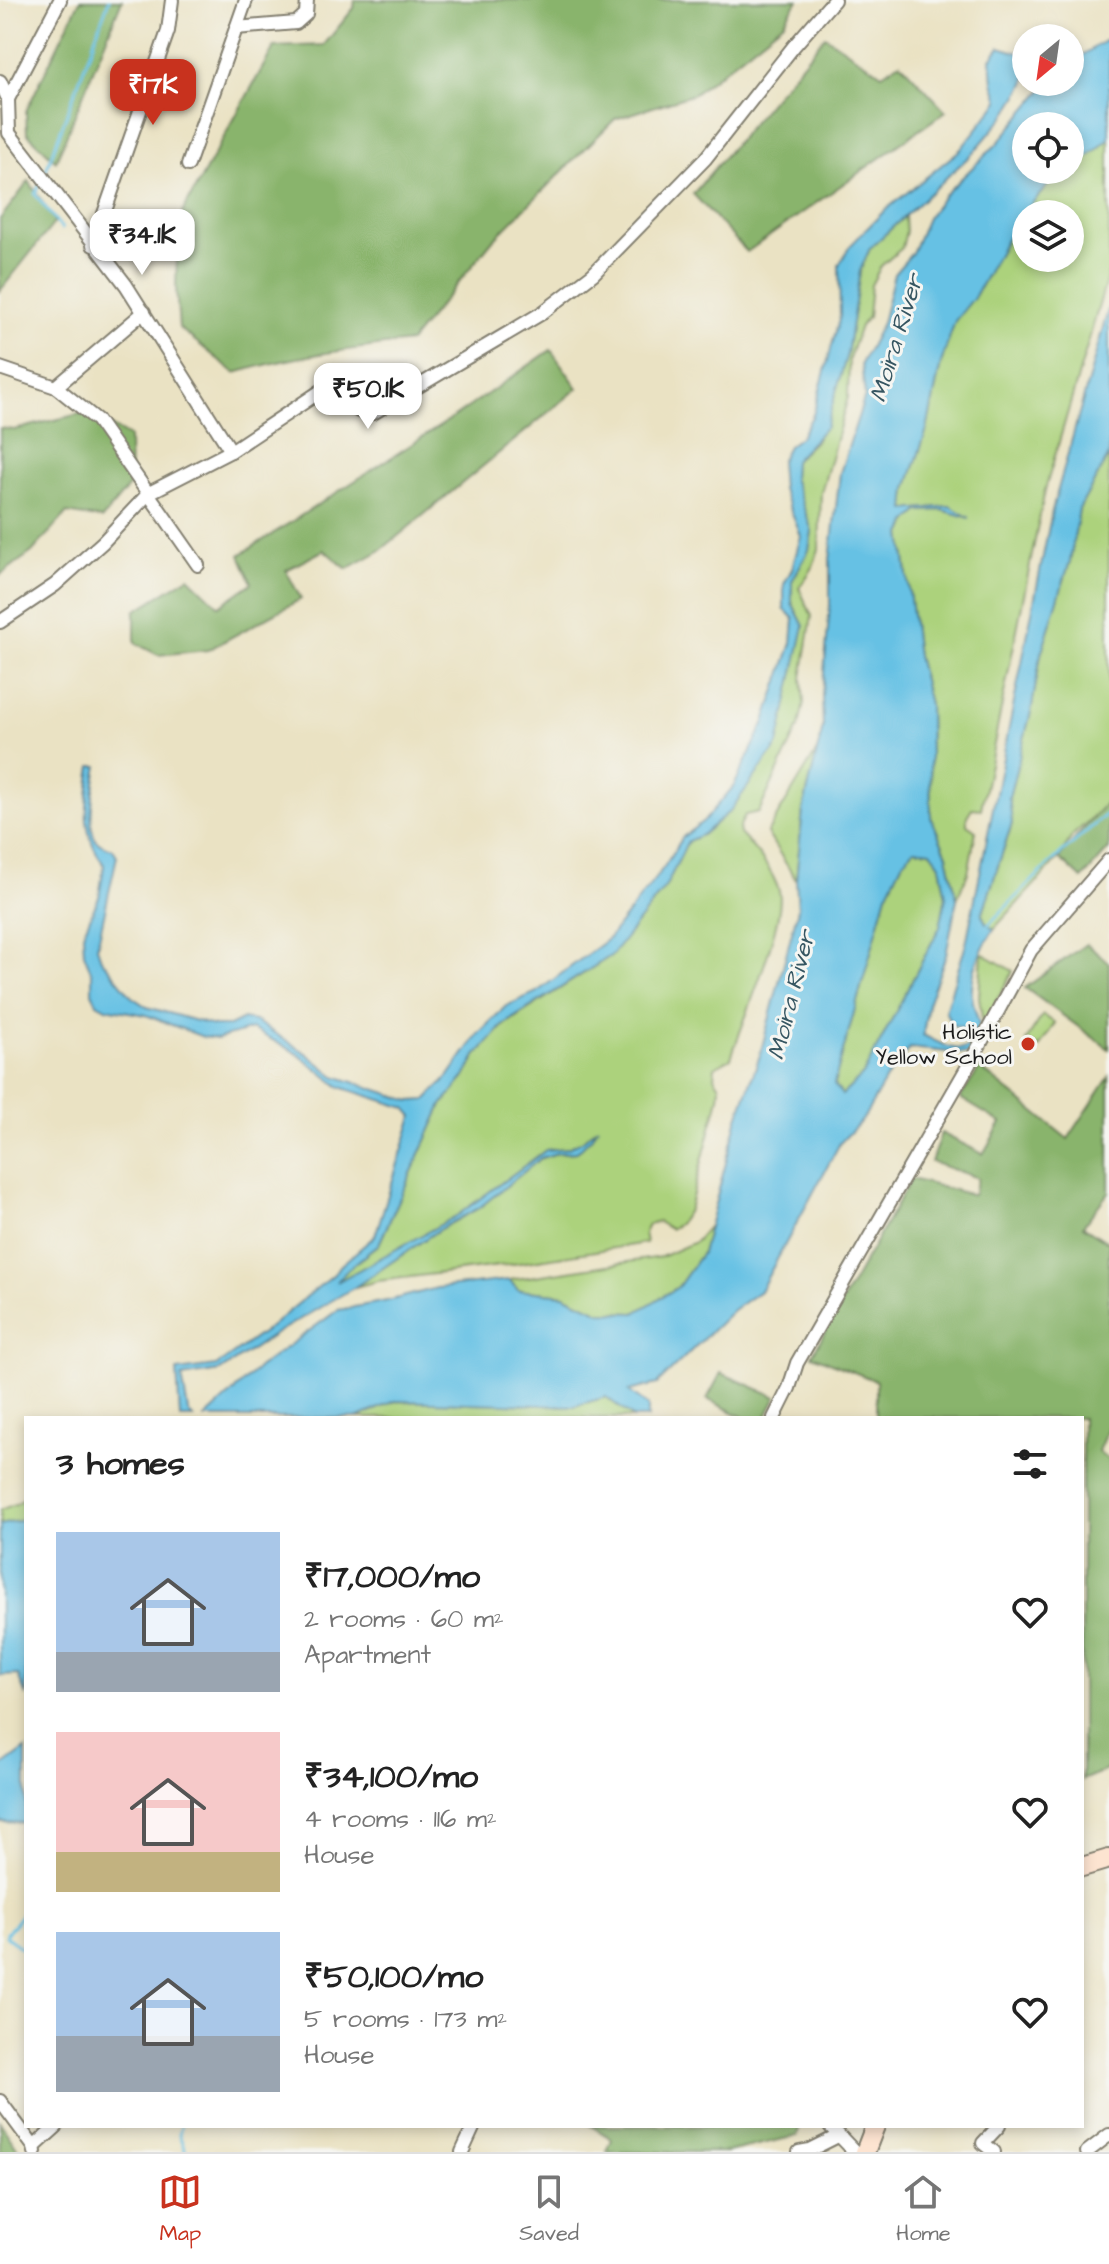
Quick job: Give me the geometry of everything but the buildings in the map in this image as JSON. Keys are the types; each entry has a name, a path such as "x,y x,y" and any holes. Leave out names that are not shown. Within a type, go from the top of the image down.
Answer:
{"street":[{"path":"8,99 60,0"},
{"path":"93,245 168,31 172,0"},
{"path":"188,165 246,0"},
{"path":"236,28 296,23 306,14 307,0"},
{"path":"0,622 55,585 103,542 149,493 231,451 330,385 359,411 373,413 542,313 593,274 705,159 834,0"},
{"path":"0,81 8,99 9,133 144,312 231,451"},
{"path":"0,144 9,133"},
{"path":"56,387 144,312"},
{"path":"0,368 56,387 97,420 198,565"},
{"path":"775,1416 797,1363 971,1061 1031,950 1109,860"},
{"path":"1084,1866 1109,1859"},
{"path":"0,2101 34,2149 55,2128"},
{"path":"462,2152 473,2128"},
{"path":"865,2152 874,2128"},
{"path":"994,2152 983,2143 997,2128"},
{"path":"799,2152 810,2150 834,2131 855,2152"},
{"path":"1087,2152 1109,2135"}],"green space":[{"path":"80,0 122,0 56,161 27,133 26,111"},
{"path":"355,0 798,0 784,22 694,94 615,119 493,240 410,342 344,350 235,373 179,328 176,288 178,220 274,47 324,45 354,8"},
{"path":"825,36 882,74 900,62 946,111 747,252 693,194"},
{"path":"1109,139 1109,271 1045,490 981,809 972,808 967,816 967,825 976,831 968,873 957,899 947,855 931,817 929,704 917,656 902,534 919,511 942,510 962,515 950,506 904,510 907,489 927,429 941,363 955,320 975,296 1012,229 1012,272 1084,272 1084,200 1035,200 1049,184 1084,184 1084,160"},
{"path":"29,181 55,222 0,291 0,219"},
{"path":"905,216 902,248 881,266 871,285 868,317 860,326 849,359 848,397 821,493 819,549 812,569 799,588 812,616 802,678 804,703 799,726 759,812 745,815 739,828 740,834 758,853 772,875 779,891 780,904 770,947 731,1058 715,1067 714,1077 720,1086 719,1098 689,1209 679,1224 670,1229 658,1222 648,1225 644,1233 646,1243 378,1281 355,1287 440,1229 479,1208 541,1158 577,1152 595,1129 568,1148 546,1150 458,1215 337,1282 379,1244 442,1105 465,1077 476,1056 504,1025 612,955 666,886 688,841 702,835 730,811 795,661 804,626 792,602 792,581 809,550 812,531 793,478 794,461 817,439 847,354 860,271 870,248"},
{"path":"551,350 578,388 381,550 347,569 324,550 286,570 301,599 208,650 158,655 135,643 135,611 189,577 219,606 252,583 240,555 457,415"},
{"path":"87,412 129,437 130,485 102,519 67,513 32,552 0,575 0,428 14,430"},
{"path":"1109,455 1109,802 1072,836 1059,858 994,929 982,915 1012,824 1009,797 1031,712 1041,654 1070,561 1079,509"},
{"path":"818,749 803,810 796,880 767,833"},
{"path":"1109,799 1109,849 1082,879 1059,858"},
{"path":"914,849 931,851 940,865 946,897 940,927 863,1075 842,1095 834,1084 887,894 902,863"},
{"path":"1086,944 1109,963 1109,1049 1025,988"},
{"path":"982,953 1013,971 983,1025 979,997"},
{"path":"1043,1015 1055,1023 1039,1048 1026,1041"},
{"path":"980,1068 1068,1139 1109,1077 1109,1192 1083,1226 1109,1243 1109,1426 1098,1451 1109,1460 1109,1769 1084,1779 1084,1416 876,1416 876,1381 812,1355 911,1179 973,1195 978,1178 931,1162 941,1133 983,1154 1001,1123 960,1098"},
{"path":"710,1225 702,1253 678,1287 635,1313 600,1312 564,1295 518,1290 509,1280 661,1257 695,1242"},
{"path":"721,1373 777,1397 767,1416 741,1416 707,1399"},
{"path":"606,1397 631,1416 361,1416 395,1401 574,1406"},
{"path":"24,1498 24,1519 0,1525 0,1510"},
{"path":"0,2122 20,2152 0,2152"},
{"path":"594,2128 799,2128 797,2136 727,2152 607,2152 612,2139"}],"water":[{"path":"1109,38 1109,139 1084,160 1084,112 1024,112 1037,96 1084,96 1084,54"},
{"path":"1000,47 1012,51 1012,96 1017,96 1007,113 974,152 870,248 860,271 847,354 826,427 794,461 793,478 812,531 809,550 792,581 792,603 804,626 778,745 730,811 702,835 688,841 666,886 612,955 504,1024 476,1056 465,1077 442,1105 379,1244 337,1282 458,1215 546,1150 568,1148 598,1127 577,1152 541,1158 479,1208 440,1229 355,1287 278,1332 220,1371 182,1377 192,1416 180,1416 177,1371 216,1366 270,1327 375,1236 413,1116 406,1108 340,1087 295,1052 252,1029 217,1039 203,1037 146,1015 106,1008 97,1003 92,993 92,974 84,953 83,934 99,897 104,865 96,853 88,829 87,805 92,766 98,766 92,804 93,833 98,842 113,849 117,856 97,947 101,959 132,997 147,1007 214,1026 229,1026 243,1019 255,1021 306,1053 335,1076 411,1101 426,1100 448,1077 479,1033 506,1006 537,992 609,938 664,867 683,837 706,819 734,786 764,724 792,643 794,619 784,609 784,584 792,569 801,536 782,489 780,461 788,446 801,436 813,415 840,316 839,265 849,247 883,212 960,150 999,101 991,59"},
{"name":"Moira River","path":"1012,126 1012,184 1049,184 1035,200 1012,200 1012,229 975,296 955,321 941,363 927,429 907,489 905,510 950,506 970,518 942,510 919,511 902,534 917,656 929,704 931,817 947,855 957,899 946,955 928,1004 923,1035 948,1047 961,1049 974,1045 976,1031 952,1025 945,1011 966,944 1052,511 1109,306 1109,455 1079,509 1070,561 1041,654 1031,712 1009,797 1012,823 982,915 994,929 981,952 973,977 972,995 980,1029 975,1051 967,1054 910,1048 886,1079 863,1119 840,1143 760,1291 733,1310 657,1384 629,1391 648,1406 648,1416 631,1416 606,1397 574,1406 395,1401 361,1416 207,1416 262,1365 338,1310 437,1288 509,1280 518,1290 564,1295 600,1312 635,1313 678,1287 702,1253 737,1121 760,1055 798,909 796,880 803,810 823,727 830,559 840,473 865,396 861,364 882,323 894,274 912,253 927,218 944,195","holes":["914,849 931,851 940,865 946,897 940,927 863,1075 842,1095 834,1084 887,894 902,863"]},
{"path":"24,1519 24,1691 18,1675 0,1676 0,1525"},
{"path":"24,1750 24,1823 0,1822 0,1768"}],"waterway":[{"path":"45,173 109,0"},
{"path":"42,180 35,194 62,229"},
{"path":"986,927 1049,864 1109,812"},
{"path":"24,1912 5,1936 24,1950"},
{"path":"181,2128 179,2135 186,2152"}],"place":[{"name":"Holistic Yellow School","path":"1028,1044"}]}
